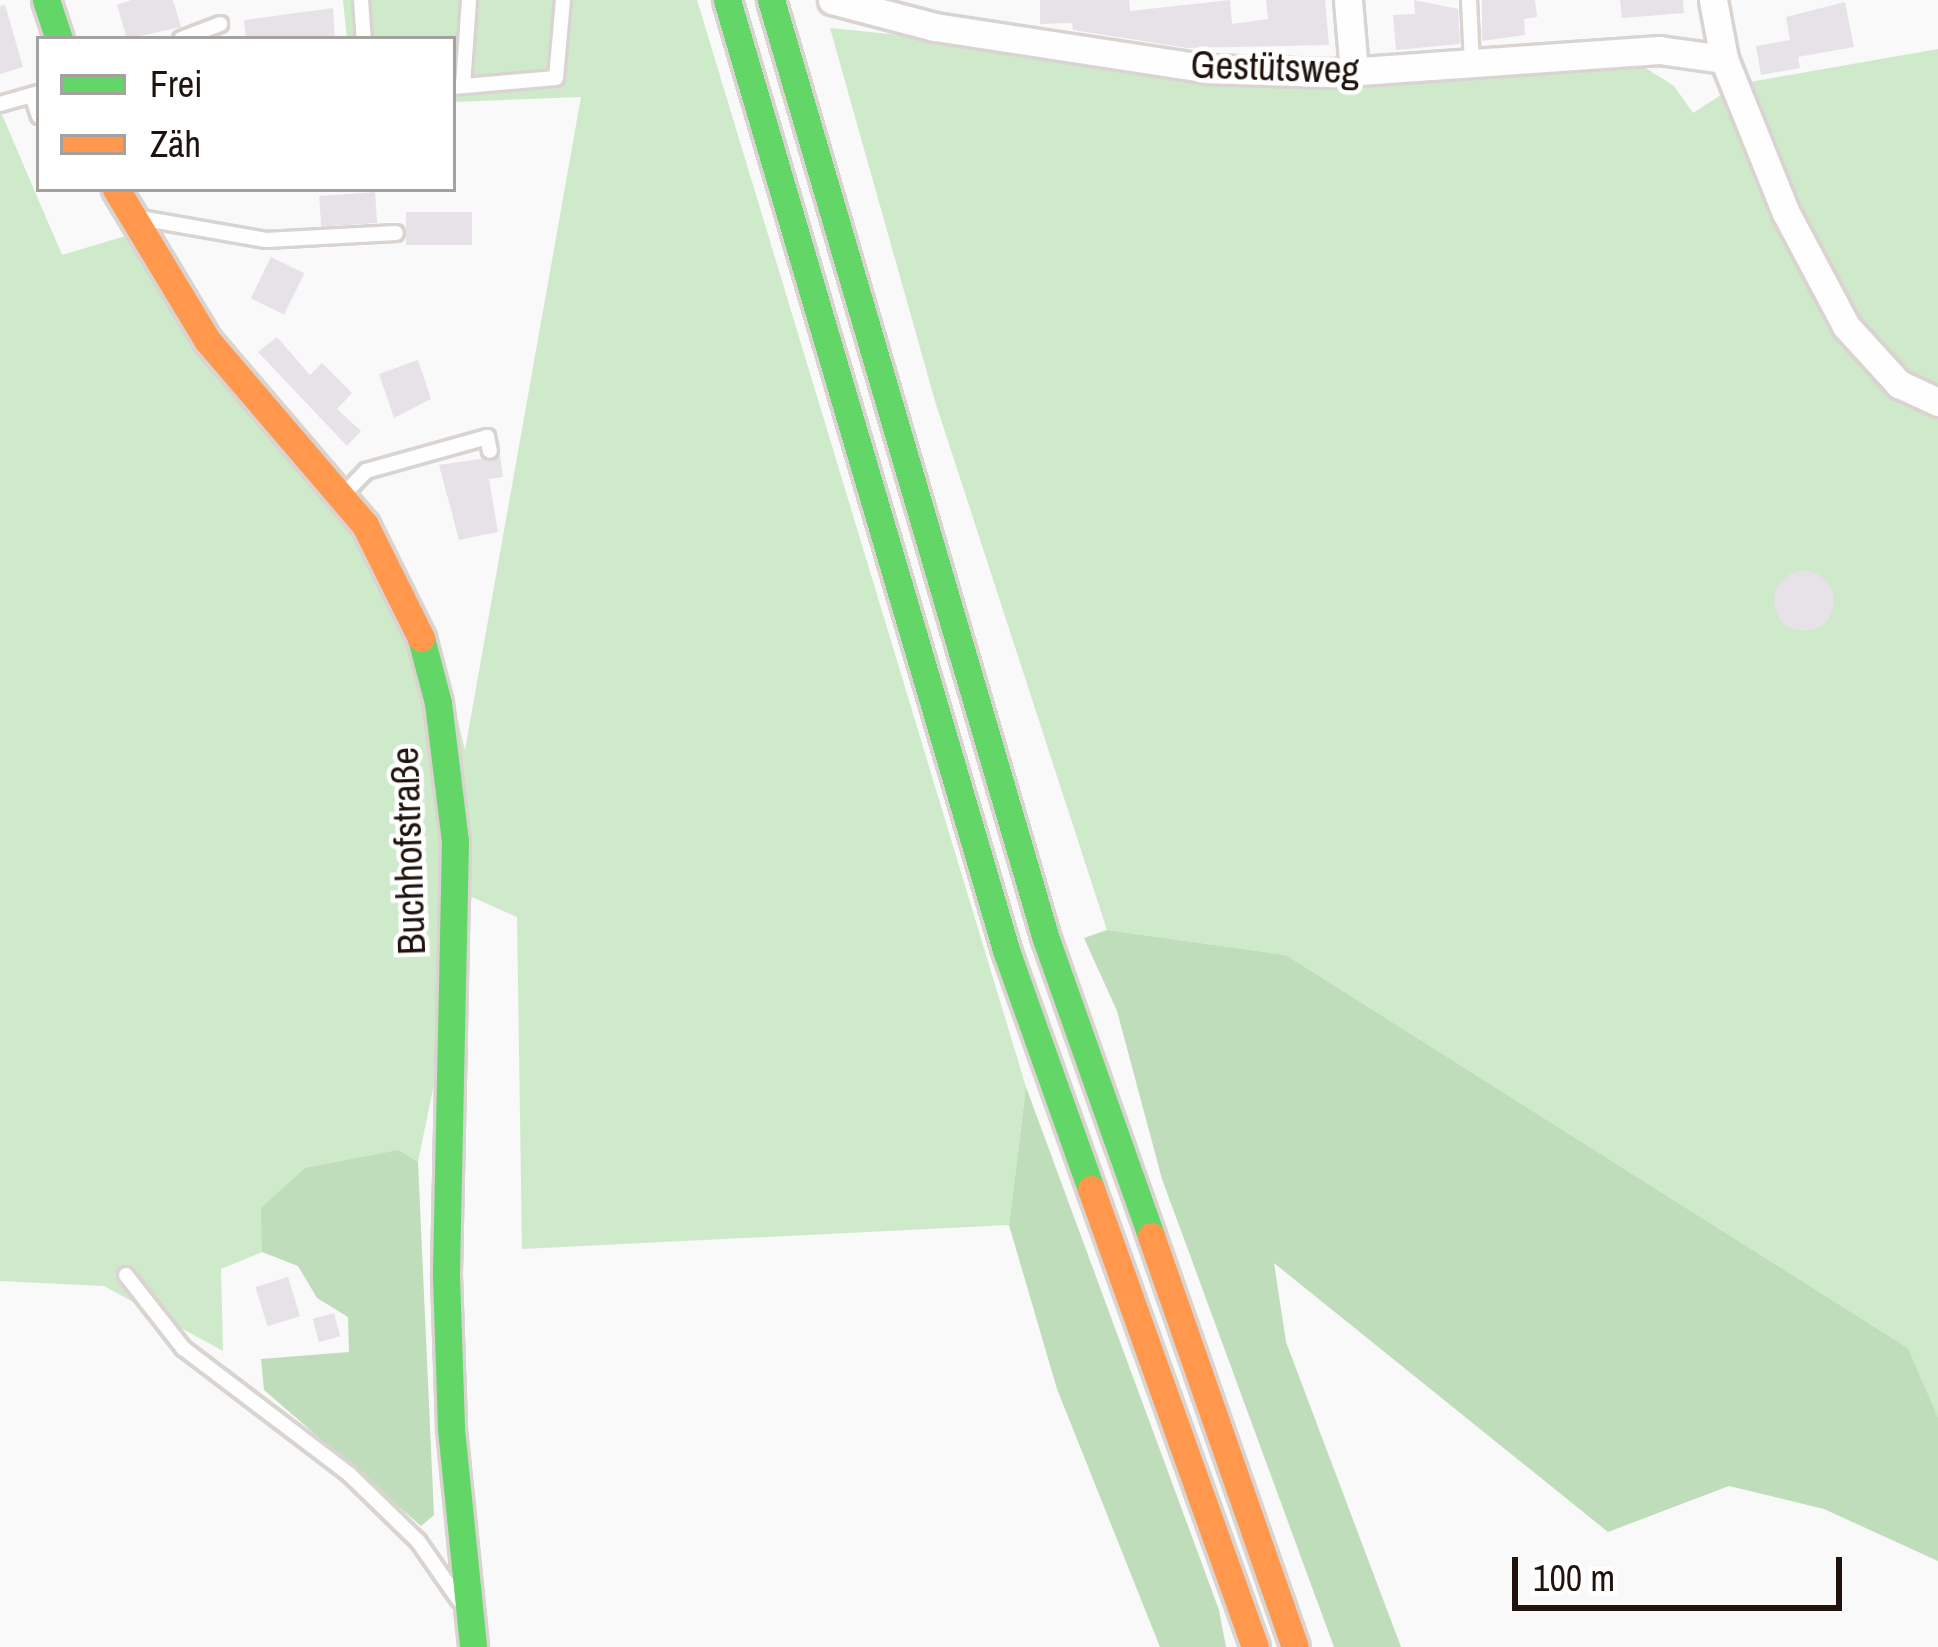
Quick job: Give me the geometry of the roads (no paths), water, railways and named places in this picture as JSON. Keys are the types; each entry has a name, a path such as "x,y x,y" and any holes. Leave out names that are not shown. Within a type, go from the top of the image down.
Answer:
{"main road":[{"path":"46,0 58,36"},
{"path":"727,0 1007,953 1255,1647"},
{"path":"770,0 1046,939 1295,1647"},
{"name":"Buchhofstraße","path":"122,192 130,220 207,340 364,525 419,635 451,790 446,1276 465,1608 472,1647"}],"street":[{"name":"Gestütsweg","path":"832,0 935,27 1208,69 1354,72 1659,50 1724,59"},
{"path":"1348,0 1354,72"},
{"path":"1713,0 1724,59 1786,213 1846,326 1899,383 1938,402"}],"lane":[{"path":"361,0 364,36"},
{"path":"470,0 458,87 556,78 562,0"},
{"path":"1469,0 1472,64"},
{"path":"189,36 220,24"},
{"path":"0,104 35,94"},
{"path":"130,220 150,216 266,240 396,233"},
{"path":"341,497 366,471 487,437 490,451"},
{"name":"Buchhofstraße","path":"126,1275 183,1348 390,1514 465,1608"}]}
